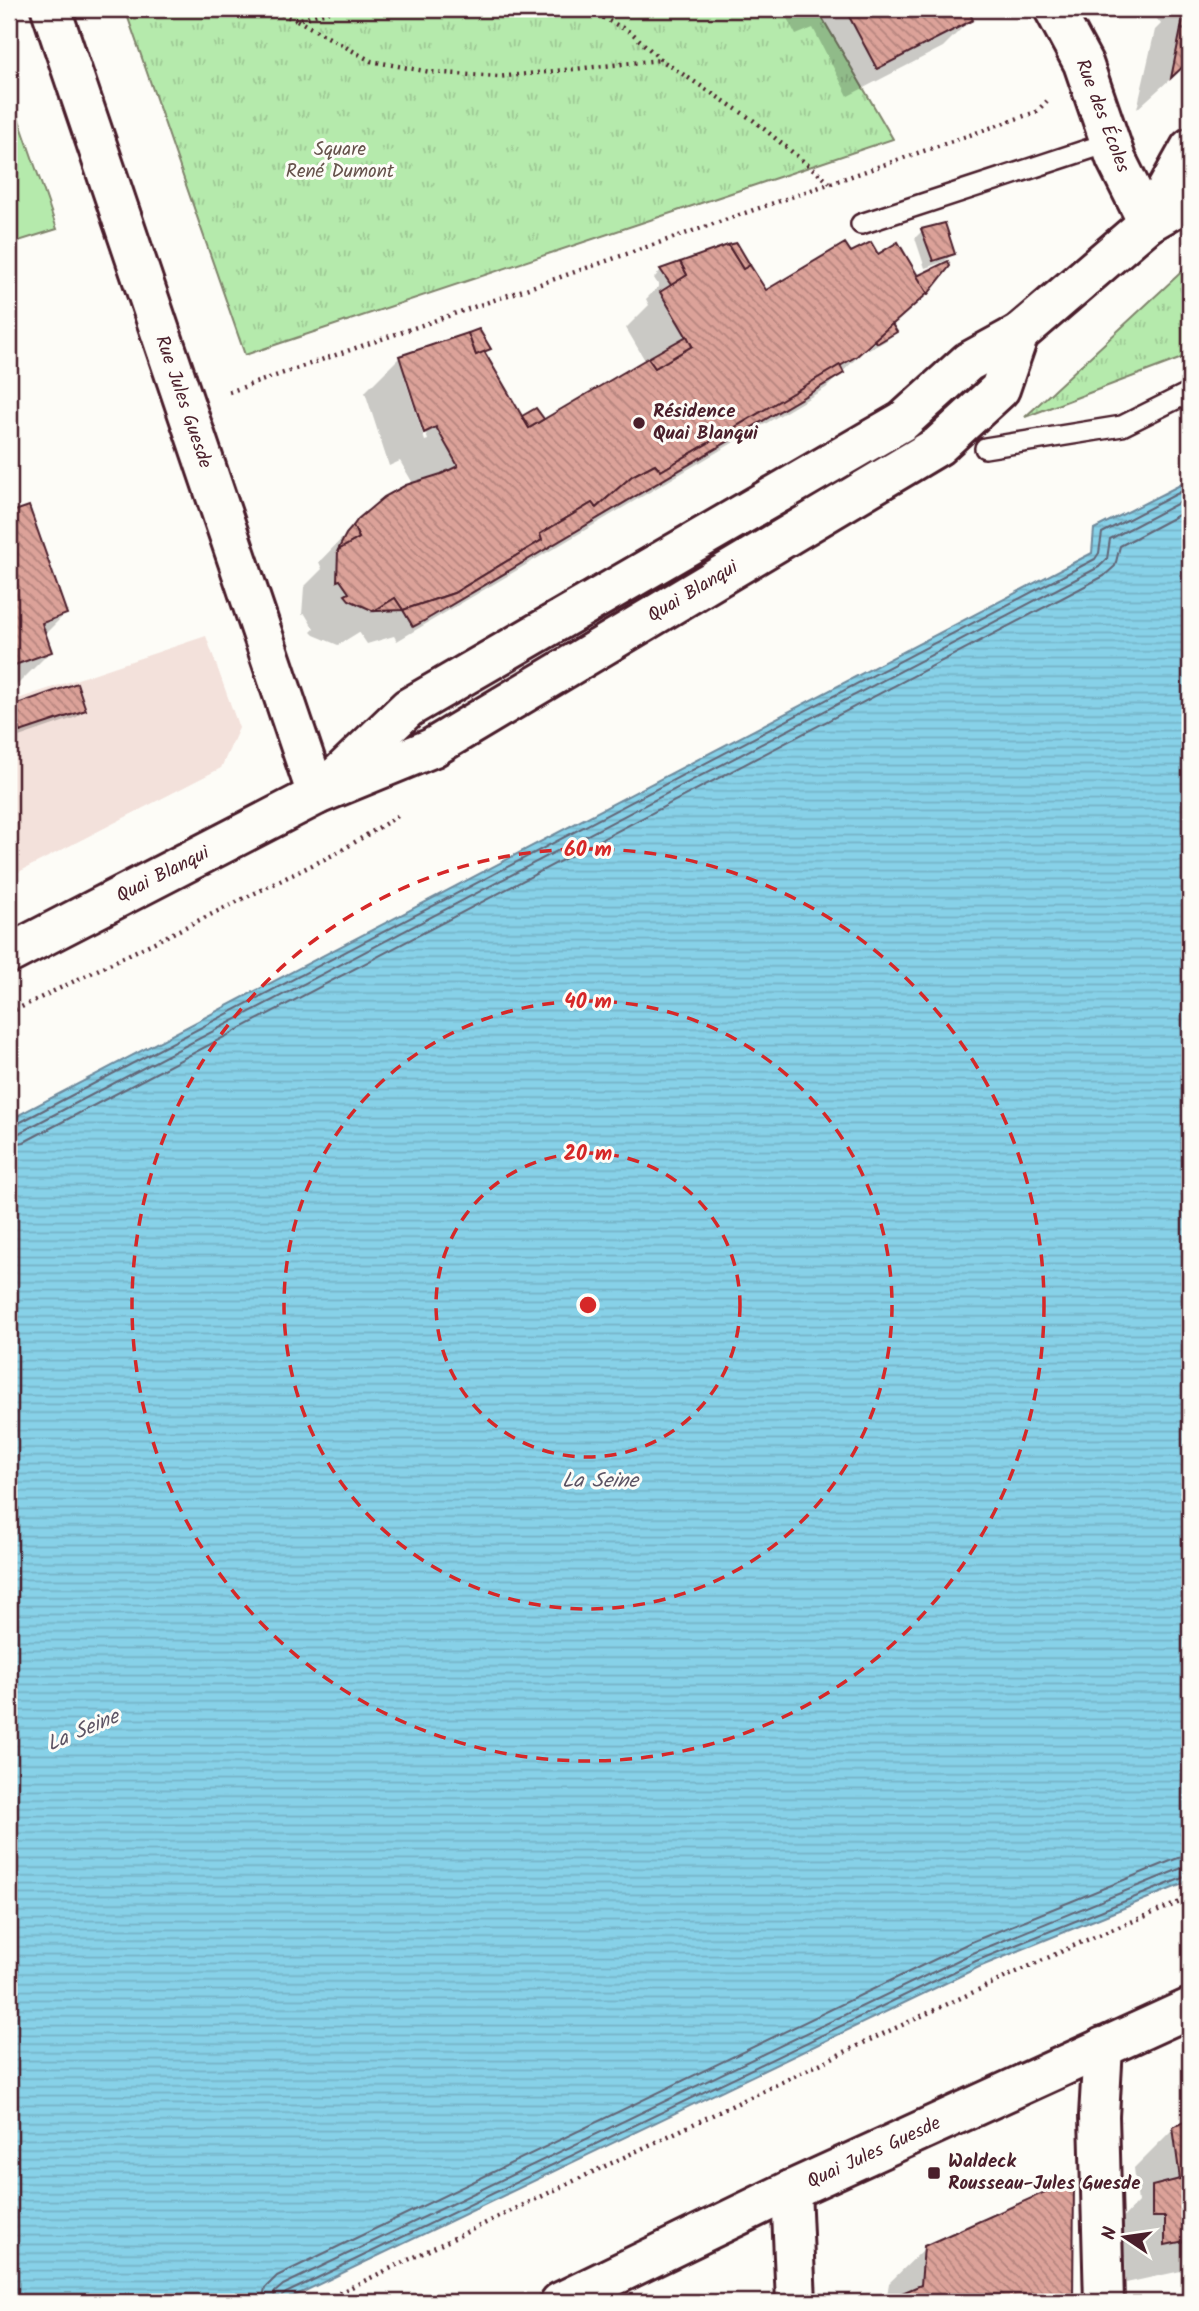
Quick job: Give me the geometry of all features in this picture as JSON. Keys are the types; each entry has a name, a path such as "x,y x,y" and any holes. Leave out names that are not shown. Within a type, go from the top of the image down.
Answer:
{"main road":[{"name":"Rue Jules Guesde","path":"51,9 317,795"},
{"name":"Rue des Écoles","path":"1054,9 1083,63 1116,159 1148,223"},
{"name":"Quai Blanqui","path":"1148,223 1190,148"},
{"name":"Quai Blanqui","path":"9,954 317,795 408,708 903,421 968,362 1019,334 1148,223 1190,199"},
{"name":"Quai Jules Guesde","path":"560,2302 792,2190 1190,2008"},
{"path":"1103,2047 1099,2116 1104,2302"},
{"path":"792,2190 796,2302"}],"lane":[{"path":"861,224 1111,142"},
{"path":"985,447 1122,426 1190,392"}],"path":[{"path":"268,9 297,20 371,61 430,72 498,77 661,60"},
{"path":"297,20 339,9"},
{"path":"562,9 598,15 632,33 661,60 753,120 831,184"},
{"path":"185,407 1036,112 1083,63"},
{"path":"320,2302 886,2032 1082,1942 1190,1898"}],"shaded area":[{"path":"206,636 239,728 221,768 9,877 9,702"}],"green space":[{"name":"Square René Dumont","path":"125,9 817,9 893,139 245,355"},
{"path":"9,91 57,229 9,244"},
{"path":"1190,264 1190,355 1025,417"}],"water":[{"name":"La Seine","path":"1190,480 1190,1881 979,1967 282,2302 9,2302 9,1120 1092,553 1094,529"}],"building":[{"path":"845,9 968,9 973,20 877,69"},
{"path":"1186,9 1190,9 1190,31 1181,29"},
{"path":"1181,29 1190,31 1190,60 1171,78"},
{"path":"945,223 955,254 933,261 921,229"},
{"name":"Résidence Quai Blanqui","path":"871,242 878,254 898,242 928,293 857,356 661,471 655,464 632,476 596,508 592,503 540,534 542,540 454,593 403,610 395,598 374,611 349,600 345,595 349,593 340,580 337,581 338,550 359,538 353,526 358,519 384,497 406,485 458,466 436,427 424,433 399,356 468,333 476,355 484,351 529,428 648,358 655,368 692,346 660,292 687,275 680,262 728,245 743,269 750,265 766,290 845,243 851,252"},
{"path":"737,243 750,265 743,269 728,245"},
{"path":"948,261 950,266 928,294 917,276"},
{"path":"680,262 687,275 671,285 660,269"},
{"path":"892,324 897,332 878,343 874,340"},
{"path":"479,329 491,349 476,355 468,333"},
{"path":"687,336 692,346 655,368 648,358"},
{"path":"840,365 844,373 424,621 413,627 403,610 454,593 542,540 540,534 592,503 596,508 632,476 655,464 661,471"},
{"path":"536,408 544,419 529,428 522,416"},
{"path":"29,506 67,614 42,623 52,652 9,667 9,513"},
{"path":"353,526 359,538 338,550 346,534"},
{"path":"395,598 403,610 374,611"},
{"path":"77,683 86,710 20,732 11,706"},
{"path":"1190,2119 1190,2240 1165,2245 1165,2217 1152,2217 1152,2186 1180,2179 1173,2127"},
{"path":"1074,2179 1073,2302 881,2302 921,2285 924,2246"}],"place":[{"name":"Résidence Quai Blanqui","path":"639,423"},
{"name":"Waldeck Rousseau-Jules Guesde","path":"934,2173"}]}
